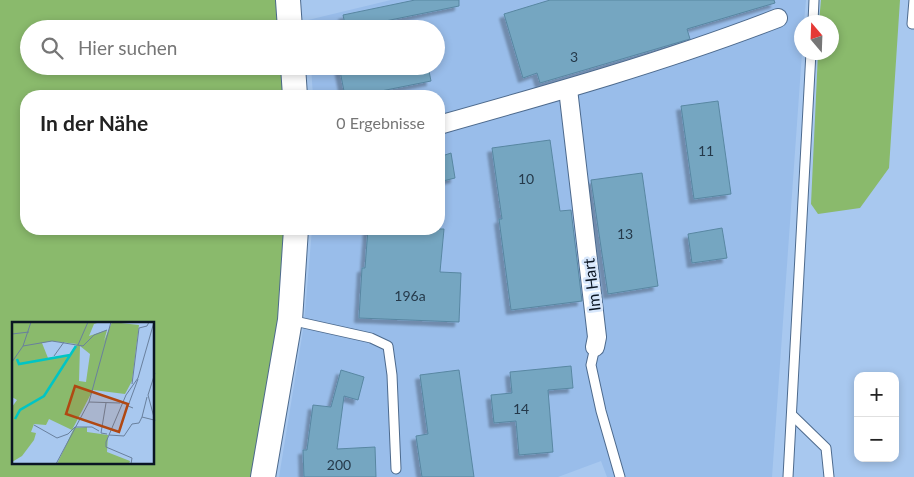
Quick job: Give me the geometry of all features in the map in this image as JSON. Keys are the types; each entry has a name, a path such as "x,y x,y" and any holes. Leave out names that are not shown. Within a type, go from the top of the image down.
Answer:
{"street":[{"path":"288,0 289,20"},
{"path":"445,123 568,89 703,48 778,18"},
{"path":"294,75 295,90"},
{"name":"Im Hart","path":"568,89 597,337 595,347"},
{"path":"263,477 290,320 296,235"}],"lane":[{"path":"813,15 814,0"},
{"path":"914,0 912,24 914,24"},
{"path":"788,477 811,60"},
{"path":"290,320 371,338 388,346 392,375 396,468"},
{"name":"Im Hart","path":"595,347 591,365 601,411 620,477"},
{"path":"792,416 826,448 829,477"}],"shaded area":[{"path":"391,0 806,0 805,15 794,15 794,60 802,60 772,477 607,477 601,461 558,477 279,477 304,324 311,235 445,235 445,90 313,90 312,75 445,75 445,20 308,20"}],"green space":[{"path":"0,0 281,0 283,20 20,20 20,75 288,75 289,90 20,90 20,235 289,235 282,322 256,477 0,477"},
{"path":"821,0 900,0 889,168 860,208 818,214 811,204 818,60 839,60 839,15 820,15"}],"building":[{"path":"415,0 459,0 459,6 390,20 344,20 343,15"},
{"path":"550,0 774,0 775,3 687,29 690,39 540,83 537,73 523,78 504,14"},
{"path":"341,75 430,75 431,81 386,90 344,90"},
{"path":"718,101 731,194 694,199 681,106"},
{"path":"550,140 560,211 571,210 582,301 511,310 499,219 502,219 492,148"},
{"path":"451,153 455,178 445,180 445,155"},
{"path":"642,173 658,286 608,294 591,180"},
{"path":"722,228 727,258 692,263 688,234"},
{"path":"368,235 443,235 440,272 461,273 459,322 359,318 362,268 365,268"},
{"path":"571,366 573,388 548,390 553,452 519,455 516,421 494,423 491,395 512,393 510,372"},
{"path":"341,370 364,377 358,400 344,396 337,449 375,447 376,477 304,477 303,450 307,450 313,405 331,407"},
{"path":"459,370 474,477 422,477 416,436 428,434 420,375"}]}
